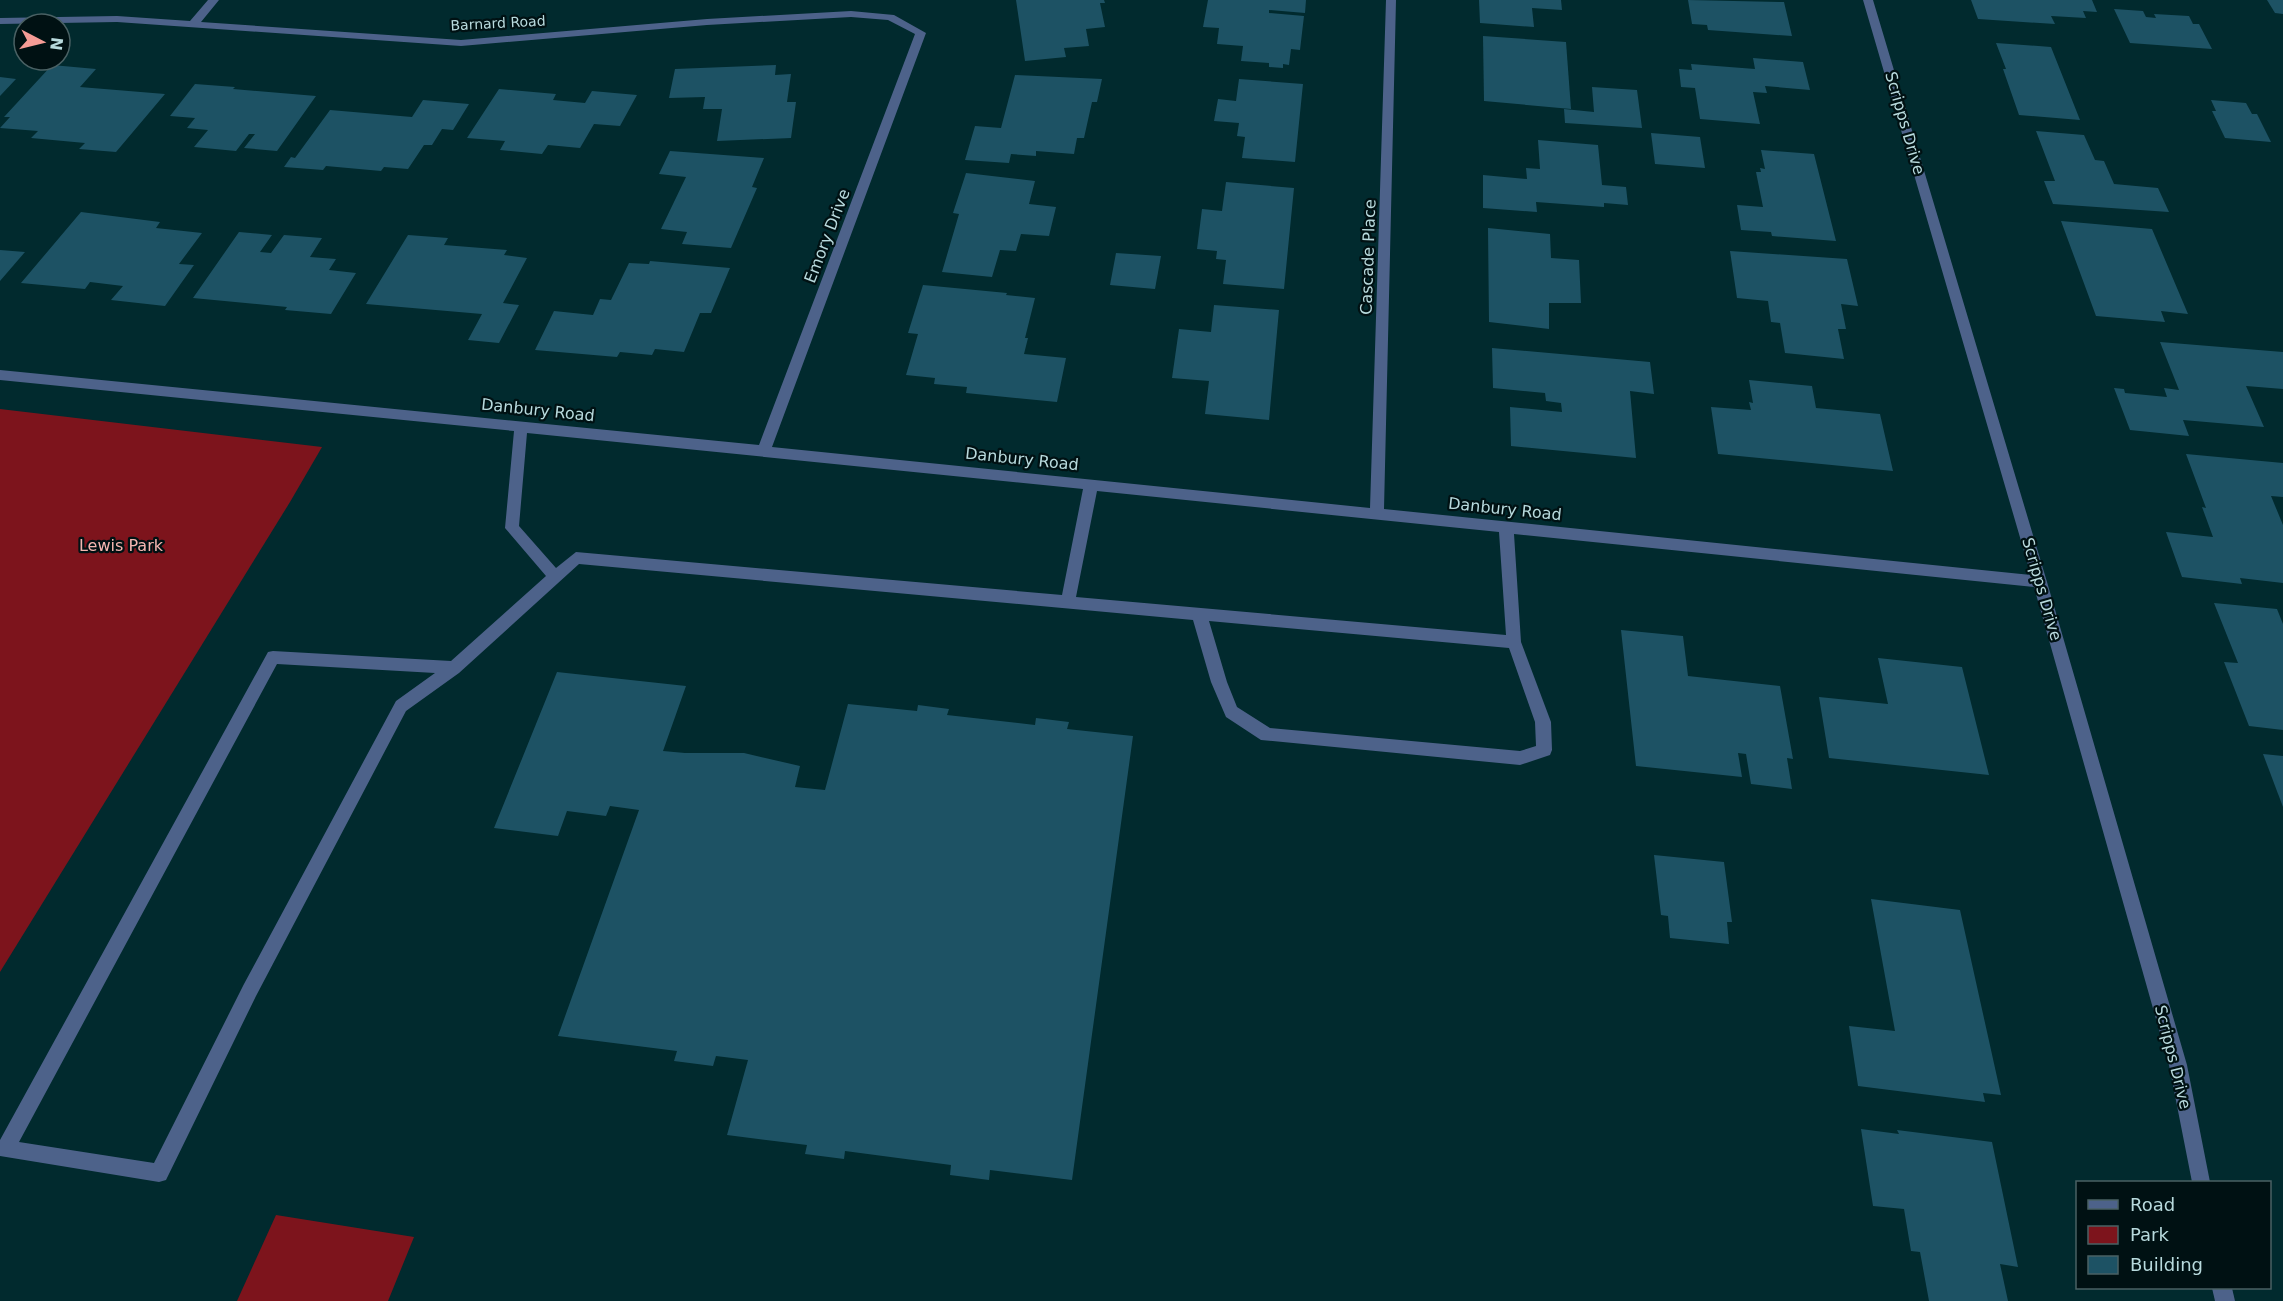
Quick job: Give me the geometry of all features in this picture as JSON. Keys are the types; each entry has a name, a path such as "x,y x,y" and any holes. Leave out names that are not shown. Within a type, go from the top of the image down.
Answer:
{"street":[{"path":"194,23 214,0"},
{"name":"Cascade Place","path":"1377,514 1391,0"},
{"name":"Scripps Drive","path":"1868,0 2040,582 2178,1065 2201,1181"},
{"name":"Barnard Road","path":"0,21 117,19 461,43 707,22 850,14 891,17 921,33"},
{"name":"Emory Drive","path":"764,451 921,33"},
{"name":"Danbury Road","path":"0,375 2040,582"},
{"path":"521,427 512,528 555,577"},
{"path":"1068,601 1091,484"},
{"path":"1199,613 1219,682 1231,712 1267,735 1520,758 1544,750 1543,723 1514,642 1506,528"},
{"path":"454,668 273,657 5,1149 159,1173 250,990 401,706 454,668 576,558 1514,642"}],"green space":[{"name":"Lewis Park","path":"0,409 322,447 0,972"},
{"path":"276,1215 414,1237 388,1301 237,1301"}],"building":[{"path":"1016,0 1104,0 1105,3 1100,3 1105,27 1086,29 1089,46 1064,48 1066,57 1025,61"},
{"path":"1208,0 1306,0 1305,13 1269,10 1269,13 1304,16 1300,50 1291,49 1289,65 1283,64 1283,68 1269,67 1269,63 1241,61 1243,46 1217,44 1219,28 1203,27"},
{"path":"1479,0 1561,0 1562,10 1532,8 1534,27 1480,23"},
{"path":"1688,0 1784,2 1792,36 1708,30 1707,25 1692,24"},
{"path":"1971,0 2092,0 2097,12 2083,11 2086,18 2051,16 2055,24 1978,19"},
{"path":"2267,0 2283,0 2283,14 2275,13"},
{"path":"2114,9 2143,11 2146,17 2156,18 2154,14 2189,16 2193,24 2199,24 2212,49 2130,43"},
{"path":"1483,36 1566,42 1571,109 1484,101"},
{"path":"1996,43 2051,47 2080,120 2019,115"},
{"path":"1753,58 1803,62 1810,90 1765,86 1767,93 1753,92 1760,124 1700,119 1695,88 1681,87 1679,69 1692,70 1691,64 1755,69"},
{"path":"776,65 775,75 791,74 787,102 796,102 791,138 717,141 722,109 703,109 705,97 669,98 675,69"},
{"path":"72,67 96,69 80,87 165,94 116,152 79,149 85,143 31,138 38,131 0,128 10,117 4,117 46,72 72,72"},
{"path":"1015,75 1102,79 1097,102 1092,102 1084,138 1077,138 1074,154 1036,151 1036,156 1011,154 1009,163 965,160 975,126 1001,128"},
{"path":"0,77 16,79 0,96"},
{"path":"1239,79 1303,84 1295,162 1242,158 1245,137 1237,136 1239,123 1214,121 1218,99 1236,101"},
{"path":"195,84 316,96 277,151 244,148 255,134 249,134 236,151 194,147 208,130 187,128 195,118 170,116"},
{"path":"1592,87 1637,90 1642,128 1565,123 1564,109 1594,112"},
{"path":"499,89 556,94 553,100 585,103 592,91 637,95 620,126 594,124 580,148 548,145 542,154 500,150 505,141 467,138"},
{"path":"423,100 469,104 453,130 442,129 432,145 424,145 408,169 384,167 381,171 326,166 323,170 284,167 291,157 295,158 330,110 412,117"},
{"path":"2211,100 2246,103 2252,114 2257,114 2271,142 2225,138 2212,111 2216,111"},
{"path":"2036,131 2084,135 2095,160 2104,161 2114,184 2158,188 2169,212 2053,204 2044,181 2055,181"},
{"path":"1651,133 1700,137 1705,168 1655,164"},
{"path":"1538,140 1598,145 1602,185 1626,187 1628,205 1604,203 1604,207 1536,202 1537,212 1483,208 1483,175 1527,179 1526,168 1540,169"},
{"path":"1761,150 1814,154 1836,241 1772,236 1771,232 1741,230 1737,205 1763,207 1756,172 1761,172 1760,168 1765,169"},
{"path":"670,151 764,158 752,187 757,188 731,248 682,244 687,232 661,229 686,177 659,174"},
{"path":"966,173 1035,181 1029,204 1056,207 1049,236 1021,234 1016,251 1000,250 992,277 942,272 959,214 953,213"},
{"path":"1226,182 1294,188 1284,289 1223,284 1226,260 1216,259 1217,251 1197,249 1202,209 1222,211"},
{"path":"81,212 160,222 156,228 202,233 179,264 194,265 165,306 111,300 123,286 90,282 85,289 21,283"},
{"path":"2061,221 2152,229 2188,314 2161,311 2165,322 2096,316"},
{"path":"1488,228 1550,234 1551,258 1579,260 1581,303 1549,303 1549,329 1489,322"},
{"path":"239,232 272,235 260,252 271,253 284,235 322,238 310,257 336,259 329,270 356,273 331,314 285,310 287,307 193,298"},
{"path":"408,235 448,238 444,245 507,250 504,255 527,258 503,303 519,305 499,343 468,340 482,314 366,304"},
{"path":"0,250 25,252 0,281"},
{"path":"1730,251 1847,259 1858,306 1841,304 1846,329 1838,329 1844,359 1785,353 1780,323 1771,322 1768,301 1737,298"},
{"path":"1116,253 1161,256 1155,289 1110,285"},
{"path":"650,261 730,268 711,313 700,313 684,352 655,349 652,355 620,352 617,357 535,350 554,311 593,315 600,299 611,300 629,263 649,264"},
{"path":"923,285 1035,298 1025,338 1028,338 1024,354 1066,358 1057,402 966,393 967,387 934,384 935,378 906,375 918,334 908,333"},
{"path":"1214,305 1279,310 1269,420 1205,414 1209,381 1172,378 1179,329 1211,332"},
{"path":"2160,342 2283,352 2283,389 2246,386 2264,427 2183,420 2189,436 2130,430 2114,388 2124,389 2125,393 2167,397 2164,388 2179,390"},
{"path":"1492,348 1650,362 1654,394 1630,391 1636,458 1511,446 1510,407 1562,412 1561,403 1546,401 1545,393 1493,388"},
{"path":"1749,380 1812,386 1816,408 1880,414 1893,471 1718,454 1711,407 1751,410 1749,402 1753,403"},
{"path":"2186,454 2283,463 2283,497 2271,496 2283,525 2283,583 2240,578 2242,584 2182,577 2166,532 2213,537 2202,507 2206,508"},
{"path":"2214,603 2277,609 2283,624 2283,730 2249,726 2224,662 2238,663"},
{"path":"1621,630 1683,636 1688,676 1780,686 1793,759 1787,758 1792,789 1751,784 1746,754 1738,753 1742,777 1636,766"},
{"path":"1878,658 1962,667 1989,775 1829,758 1819,697 1888,704"},
{"path":"557,672 686,686 663,751 744,753 800,766 795,787 825,790 848,704 917,711 918,705 949,709 947,715 1035,725 1036,718 1069,722 1067,729 1133,736 1072,1180 990,1170 989,1180 950,1175 951,1165 845,1151 844,1159 805,1154 807,1145 727,1135 748,1060 716,1056 713,1066 674,1061 677,1051 558,1036 639,810 610,806 606,816 567,811 558,836 494,828"},
{"path":"2263,754 2283,756 2283,807"},
{"path":"1654,855 1724,862 1732,922 1727,922 1729,944 1670,938 1668,916 1661,915"},
{"path":"1871,899 1960,910 2001,1095 1983,1093 1985,1102 1858,1086 1849,1026 1895,1031"},
{"path":"1861,1129 1899,1134 1897,1130 1992,1142 2018,1267 2000,1264 2008,1301 1929,1301 1920,1252 1911,1251 1904,1209 1873,1206"}]}
